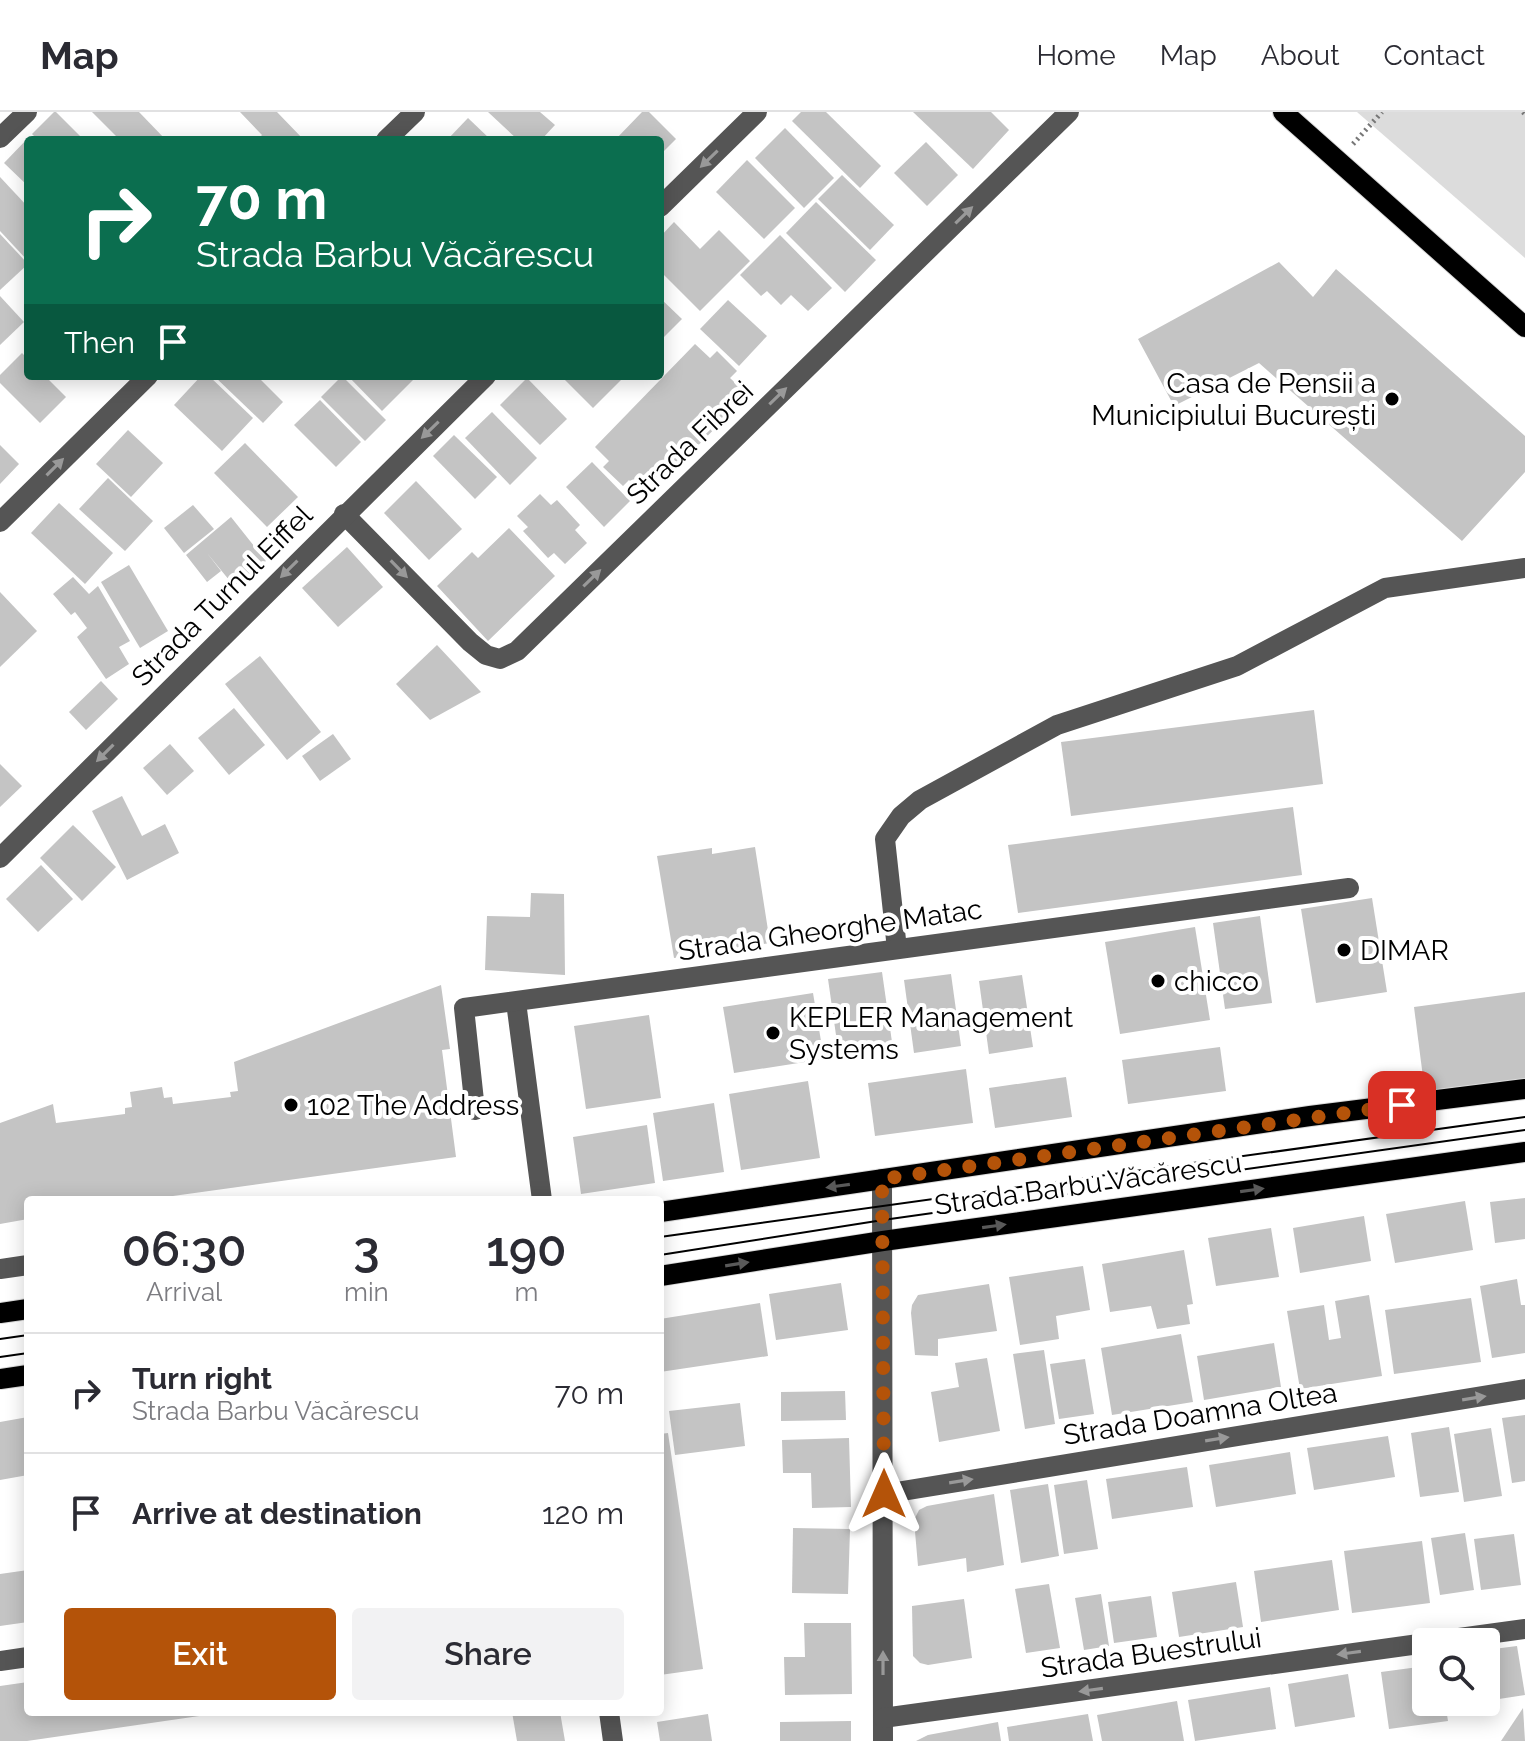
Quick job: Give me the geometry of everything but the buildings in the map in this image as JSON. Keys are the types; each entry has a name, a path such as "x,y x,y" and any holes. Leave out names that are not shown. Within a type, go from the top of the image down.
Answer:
{"main road":[{"path":"1283,112 1525,327"},
{"name":"Strada Barbu Văcărescu","path":"664,1211 1310,1116 1525,1089"},
{"name":"Strada Barbu Văcărescu","path":"664,1275 883,1241 1525,1152"},
{"path":"0,1313 24,1310"},
{"path":"0,1379 24,1376"}],"street":[{"path":"0,138 27,112"},
{"path":"390,136 415,112"},
{"path":"664,203 757,112"},
{"name":"Strada Fibrei","path":"344,514 486,655 500,659 517,651 1069,112"},
{"path":"0,522 144,380"},
{"name":"Strada Turnul Eiffel","path":"0,858 482,380"},
{"path":"897,949 885,839 901,816 920,800 1057,725 1237,666 1385,588 1525,568"},
{"name":"Strada Gheorghe Matac","path":"475,1110 464,1008 1349,888"},
{"path":"516,1002 541,1196"},
{"path":"882,1179 883,1741"},
{"path":"0,1269 24,1266"},
{"name":"Strada Doamna Oltea","path":"884,1494 1525,1389"},
{"name":"Strada Buestrului","path":"1500,1632 1525,1629"},
{"name":"Strada Buestrului","path":"883,1718 1412,1644"},
{"path":"0,1661 24,1658"},
{"path":"610,1716 613,1741"}],"path":[{"path":"1338,161 1382,112"}],"shaded area":[{"path":"1357,112 1525,112 1525,258"}],"tram line":[{"path":"664,1236 1525,1117"},
{"path":"664,1254 883,1220 1525,1130"},
{"path":"0,1339 24,1336"},
{"path":"0,1357 24,1354"}],"place":[{"name":"Casa de Pensii a Municipiului București","path":"1392,399"},
{"name":"DIMAR","path":"1344,950"},
{"name":"chicco","path":"1158,981"},
{"name":"KEPLER Management Systems","path":"773,1033"},
{"name":"102 The Address","path":"291,1105"}],"route":[{"path":"884,1494 882,1179 1402,1105"}]}
